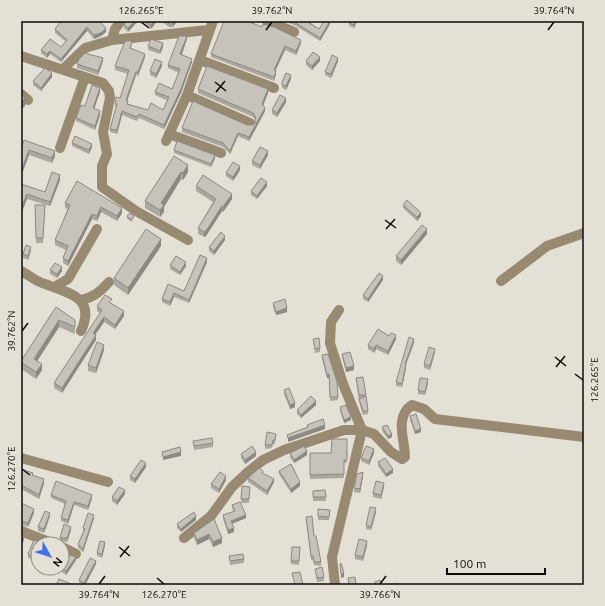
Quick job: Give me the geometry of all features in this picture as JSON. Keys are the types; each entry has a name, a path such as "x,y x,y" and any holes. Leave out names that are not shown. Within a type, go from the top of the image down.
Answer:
{"street":[{"path":"112,40 115,29 121,21"},
{"path":"267,21 294,32"},
{"path":"63,69 85,48 112,40 210,26 200,60 187,95 168,138 221,153"},
{"path":"21,56 103,83 109,91 110,98 103,132 107,154 102,166 102,187 136,211 188,240"},
{"path":"200,60 274,88"},
{"path":"60,148 85,76"},
{"path":"187,95 250,123"},
{"path":"54,287 68,279 97,229"},
{"path":"501,281 547,246 584,233"},
{"path":"21,271 44,284 65,291 81,300 85,308 86,319 81,331"},
{"path":"81,300 91,298 109,282"},
{"path":"335,585 332,557 362,430 343,384 330,343 331,322 339,310"},
{"path":"184,538 211,516 232,487 263,460 284,450 338,432 362,430 374,434 391,452 402,459 405,457 401,434 403,419 408,408 412,405 424,410 434,419 584,437"},
{"path":"21,458 108,482"},
{"path":"21,531 34,536"},
{"path":"70,551 76,554"}],"building":[{"path":"61,21 99,21 106,28 101,33 94,35 87,27 61,59 50,51 47,54 41,50 50,39 61,47 67,40 55,29"},
{"path":"126,21 135,21 128,28 124,25"},
{"path":"146,21 154,21 151,25"},
{"path":"166,21 174,21 173,24 169,24"},
{"path":"224,21 247,21 262,27 263,24 274,27 301,40 296,51 285,46 274,70 276,71 274,77 211,54"},
{"path":"293,21 310,21 309,23 319,29 324,21 330,21 320,38"},
{"path":"350,21 356,21 354,25 349,23"},
{"path":"179,36 187,36 180,54 192,59 181,89 164,125 139,114 137,117 122,111 117,130 110,129 117,104 115,103 116,97 120,98 129,70 115,66 125,41 132,41 130,48 145,54 138,72 136,72 126,100 128,101 127,104 148,110 151,103 163,110 169,97 155,92 159,83 172,89 180,69 168,65"},
{"path":"151,39 163,43 160,51 148,46"},
{"path":"313,52 320,57 312,66 306,61"},
{"path":"85,53 103,58 98,71 77,64 79,59"},
{"path":"332,55 338,58 331,74 325,72"},
{"path":"155,59 162,62 156,74 150,71"},
{"path":"207,66 268,89 262,104 265,108 249,137 238,133 230,151 223,143 182,128 193,101 247,125 253,125 256,122 253,113 198,89"},
{"path":"45,68 52,73 41,88 33,81"},
{"path":"286,73 291,75 286,86 282,85 282,82"},
{"path":"92,85 100,88 93,108 100,111 95,126 76,118 81,105 85,106"},
{"path":"21,95 25,98 21,103"},
{"path":"280,95 286,98 277,113 272,110"},
{"path":"75,136 92,144 89,150 72,143"},
{"path":"24,140 55,151 52,158 29,150 21,171 21,149"},
{"path":"177,141 215,155 211,164 174,150"},
{"path":"260,147 268,151 260,165 252,161"},
{"path":"174,156 188,165 183,173 181,172 161,203 164,205 160,210 145,201"},
{"path":"233,162 240,166 233,177 226,173"},
{"path":"52,172 60,175 50,202 27,194 21,209 21,184 45,192"},
{"path":"203,175 232,194 204,232 198,228 216,199 196,186"},
{"path":"261,178 267,182 257,196 251,191"},
{"path":"77,181 122,208 117,216 101,207 97,216 92,214 68,261 63,258 68,246 55,240 70,205 65,203"},
{"path":"407,200 421,213 417,217 403,205"},
{"path":"35,205 45,205 43,238 36,238"},
{"path":"130,213 134,216 131,220 127,216"},
{"path":"422,225 427,229 401,260 396,256"},
{"path":"146,229 161,239 128,288 114,278"},
{"path":"221,232 225,236 214,251 209,247"},
{"path":"26,245 31,247 28,256 23,254"},
{"path":"200,255 207,258 189,300 174,293 170,302 162,299 168,284 184,291"},
{"path":"176,256 186,262 180,272 170,265"},
{"path":"55,263 62,267 57,274 50,270"},
{"path":"379,273 383,276 368,299 363,295"},
{"path":"105,295 112,299 109,302 124,311 115,325 104,317 93,333 96,335 62,388 54,383 102,310 97,306"},
{"path":"285,299 287,308 276,312 273,303"},
{"path":"56,307 75,320 75,327 59,320 34,359 42,364 36,372 21,361"},
{"path":"378,329 389,336 391,333 396,335 388,351 376,345 374,349 368,345"},
{"path":"409,337 414,339 405,364 402,384 396,382"},
{"path":"319,338 320,348 315,349 313,339"},
{"path":"97,342 104,345 96,368 88,365"},
{"path":"429,347 435,349 430,366 424,364"},
{"path":"350,352 354,366 346,368 342,354"},
{"path":"328,354 337,382 338,397 330,397 329,374 327,375 322,355"},
{"path":"363,377 366,395 359,395 356,378"},
{"path":"420,378 428,379 425,392 418,390"},
{"path":"289,388 295,403 290,405 284,390"},
{"path":"311,396 316,401 301,415 297,410"},
{"path":"366,396 368,411 363,411 359,399"},
{"path":"346,405 351,417 344,420 340,407"},
{"path":"416,414 421,429 415,431 410,416"},
{"path":"323,419 325,425 288,438 287,435 308,427 307,425"},
{"path":"387,425 392,434 388,436 382,427"},
{"path":"267,432 276,434 272,445 265,445"},
{"path":"212,438 213,443 194,446 193,441"},
{"path":"332,439 347,439 347,460 344,460 344,474 310,475 310,453 331,453"},
{"path":"252,446 256,452 245,460 241,454"},
{"path":"304,446 307,451 294,460 290,453"},
{"path":"366,446 374,449 369,461 361,458"},
{"path":"180,447 181,452 163,457 162,452"},
{"path":"385,458 393,469 386,474 378,462"},
{"path":"141,460 146,463 135,479 130,476"},
{"path":"291,464 300,482 291,489 279,471"},
{"path":"259,468 263,471 262,473 274,479 267,491 248,478"},
{"path":"21,469 44,479 39,495 21,485"},
{"path":"220,472 226,476 219,489 211,484"},
{"path":"363,472 360,489 354,488 357,474"},
{"path":"56,481 92,495 88,506 74,502 68,520 61,518 66,501 51,495"},
{"path":"376,481 384,483 381,495 373,493"},
{"path":"242,486 250,487 249,499 241,499"},
{"path":"119,487 125,490 117,501 112,497"},
{"path":"325,490 326,497 313,497 313,491"},
{"path":"240,502 246,515 231,521 234,528 228,530 223,515 235,511 232,505"},
{"path":"21,503 34,509 28,523 21,521"},
{"path":"370,507 376,508 371,527 366,525"},
{"path":"318,509 330,510 329,517 318,516"},
{"path":"45,511 50,513 44,529 38,527"},
{"path":"194,512 196,516 181,529 177,524"},
{"path":"88,513 94,515 83,549 78,544 85,529 83,528"},
{"path":"312,516 314,536 316,536 321,562 314,562 313,556 311,556 306,517"},
{"path":"214,519 222,538 213,542 209,534 197,540 194,533"},
{"path":"64,524 71,527 68,536 61,536"},
{"path":"21,535 24,536 21,544"},
{"path":"359,539 367,541 363,557 355,555"},
{"path":"100,541 105,542 102,554 97,553"},
{"path":"292,547 300,547 299,561 291,561"},
{"path":"243,554 244,559 230,561 229,556"},
{"path":"70,555 76,557 70,565"},
{"path":"90,558 96,561 84,583 79,580"},
{"path":"341,563 344,573 341,574 340,564"},
{"path":"322,567 324,577 317,578 315,569"},
{"path":"300,572 303,585 295,585 292,573"},
{"path":"355,577 356,585 349,585 348,578"},
{"path":"59,579 74,585 56,585"},
{"path":"380,580 381,585 376,585 375,582"}]}
